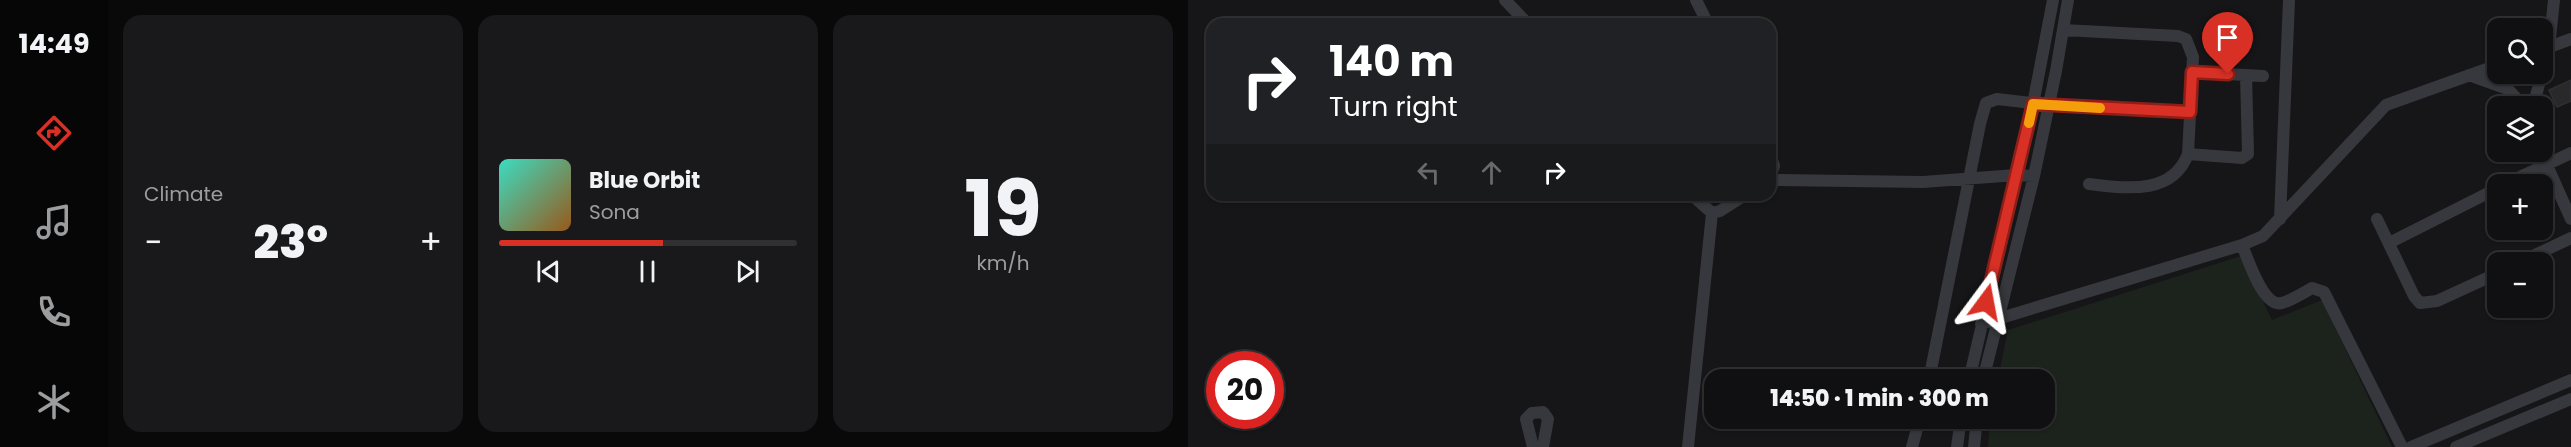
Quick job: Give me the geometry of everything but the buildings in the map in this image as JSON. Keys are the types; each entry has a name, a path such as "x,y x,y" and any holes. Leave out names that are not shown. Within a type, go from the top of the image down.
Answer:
{"lane":[{"path":"1505,0 1522,18"},
{"path":"1696,0 1705,18"},
{"path":"1971,369 2033,104 2053,0"},
{"path":"1986,369 2034,176 2068,0"},
{"path":"2280,219 2289,0"},
{"path":"2551,18 2554,0"},
{"path":"2063,30 2178,36 2186,39 2190,45 2192,72 2188,154 2174,175 2155,185 2124,188 2089,184"},
{"path":"2553,45 2571,39"},
{"path":"1981,324 2242,245 2263,236 2386,105 2487,69"},
{"path":"2192,72 2263,76"},
{"path":"2188,154 2242,158 2248,154 2246,75"},
{"path":"2469,75 2508,89 2514,96"},
{"path":"1931,369 1986,104 1997,99 2033,104 2190,112"},
{"path":"2526,174 2571,153"},
{"path":"2544,162 2571,219"},
{"path":"1776,178 1923,182 2016,175 2034,176"},
{"path":"2389,243 2487,194"},
{"path":"1699,201 1712,213"},
{"path":"1712,213 1720,211 1736,201"},
{"path":"1688,447 1708,233 1712,213"},
{"path":"2377,219 2414,296 2420,303 2437,302 2487,278"},
{"path":"2541,252 2571,238"},
{"path":"2242,245 2263,293 2275,303 2283,303 2312,288 2324,292 2402,447"},
{"path":"2411,447 2571,380"},
{"path":"2456,447 2571,399"},
{"path":"1533,447 1526,419 1532,413 1543,412 1548,419 1543,447"},
{"path":"1912,447 1917,429"},
{"path":"1957,447 1959,429"},
{"path":"1974,447 1976,429"}],"shaded area":[{"path":"2241,256 2272,320 2322,300 2392,447 1988,447 1989,429 2055,429 2055,369 2000,369 2008,330"}],"slow traffic":[{"path":"2029,123 2033,104 2100,108"}],"route":[{"path":"1986,302 2033,104 2190,112 2192,72 2228,74"}]}
